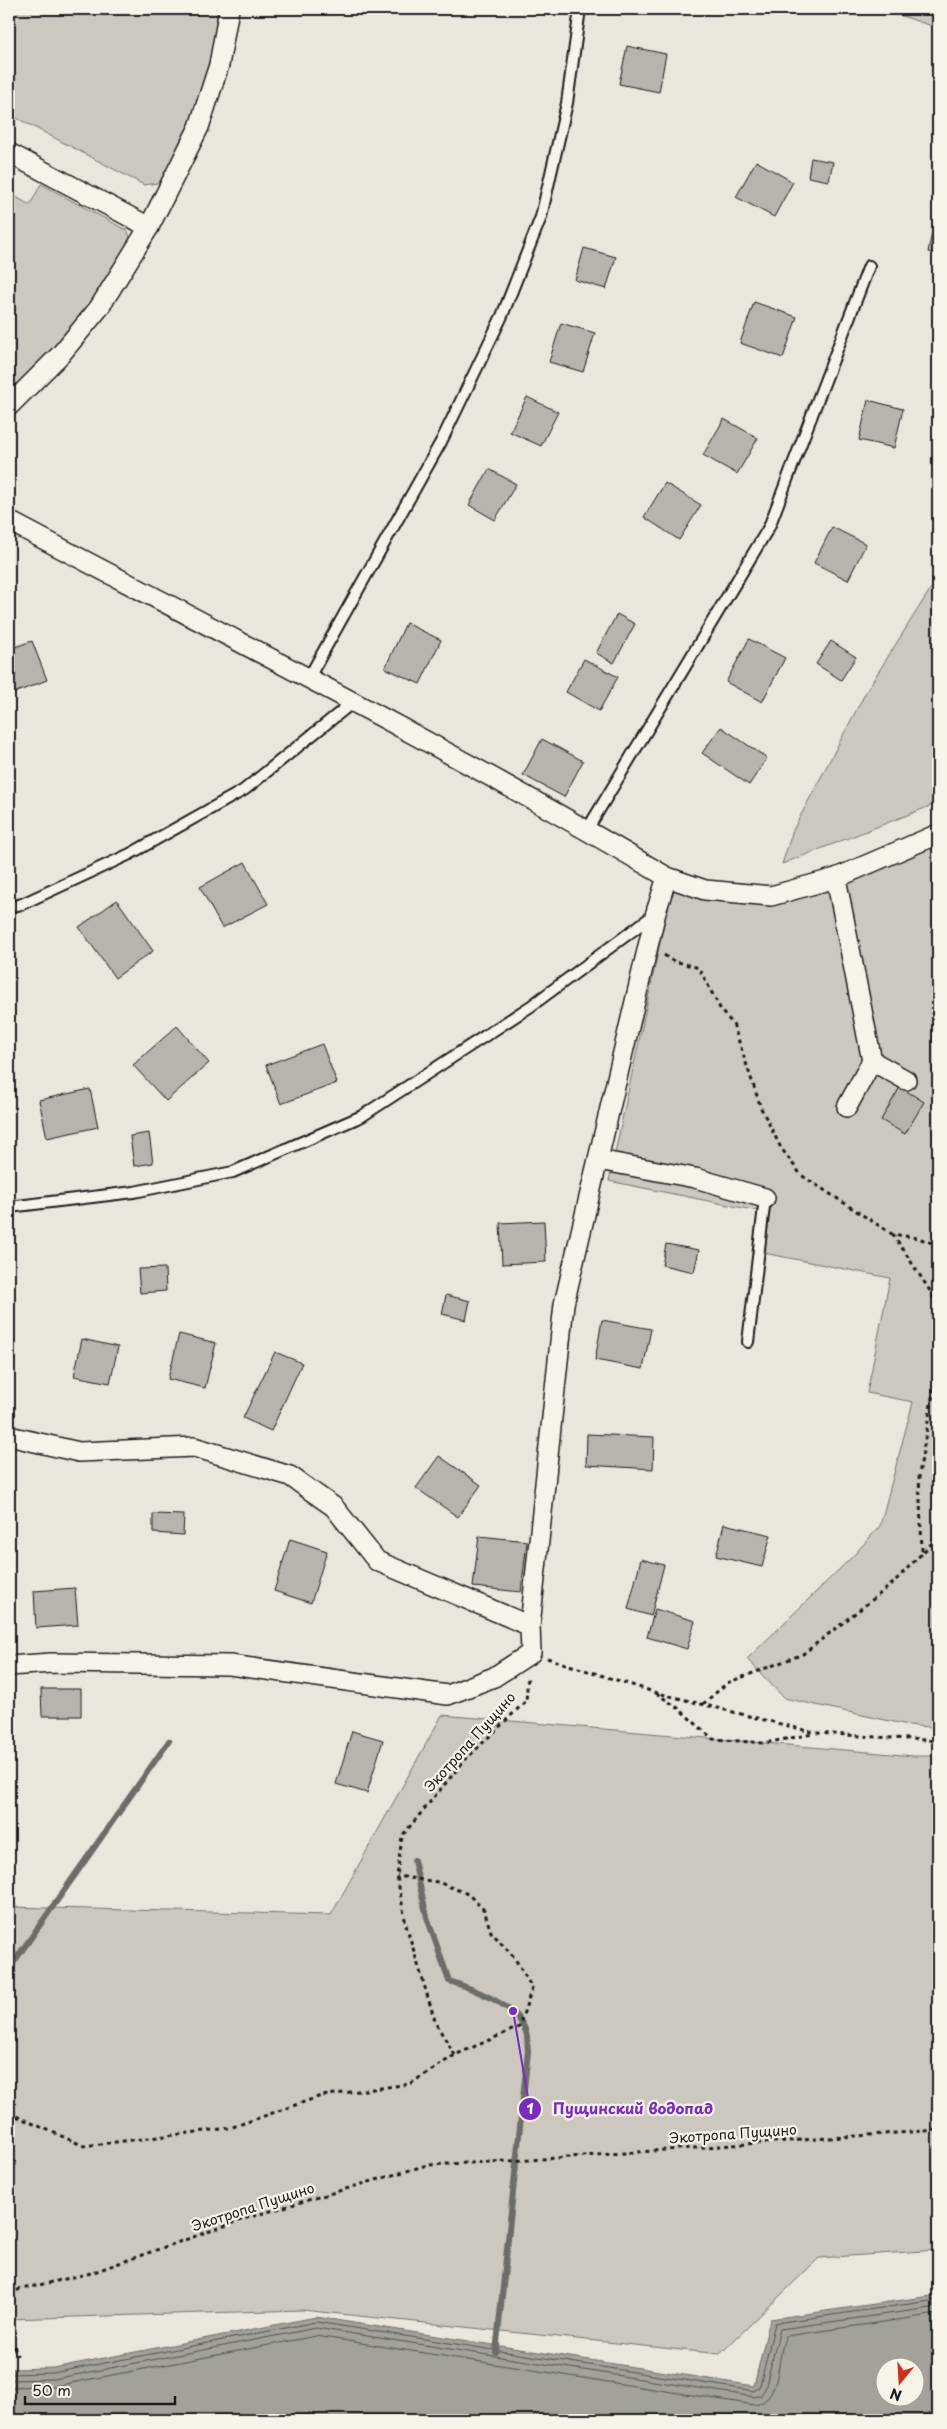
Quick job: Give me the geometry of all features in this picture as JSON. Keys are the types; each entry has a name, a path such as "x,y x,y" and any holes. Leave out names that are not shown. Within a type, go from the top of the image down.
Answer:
{"street":[{"path":"9,406 60,354 99,308 150,227 199,127 219,65 229,9"},
{"path":"9,153 150,227"},
{"path":"9,521 353,702 587,830 667,877 705,890 771,896 836,878 938,834"},
{"path":"9,1666 51,1662 230,1664 448,1695 494,1677 530,1653 530,1626 564,1304 656,912 667,877"},
{"path":"836,878 872,1061 847,1107"},
{"path":"872,1061 906,1080"},
{"path":"598,1160 695,1178 765,1198"},
{"path":"9,1436 79,1452 194,1447 290,1476 334,1507 377,1561 530,1626"}],"lane":[{"path":"308,679 440,442 502,316 541,217 567,103 580,9"},
{"path":"587,830 770,527 869,266"},
{"path":"9,906 22,904 130,854 244,790 353,702"},
{"path":"9,1207 134,1192 232,1172 362,1116 531,1006 656,912"},
{"path":"748,1342 765,1198"}],"path":[{"path":"649,944 671,960 699,968 722,1012 733,1024 761,1108 781,1148 801,1175 892,1234 932,1294 938,1308"},
{"path":"892,1234 918,1238 938,1245"},
{"path":"922,1551 919,1475 938,1363"},
{"path":"703,1704 727,1683 803,1654 891,1585 922,1551 938,1537"},
{"path":"530,1653 654,1692 816,1733 938,1741"},
{"name":"Экотропа Пущино","path":"455,2054 436,2024 406,1925 397,1876 402,1836 464,1761 526,1701 530,1653"},
{"path":"654,1692 678,1708 713,1739 764,1743 816,1733"},
{"path":"9,2113 84,2146 230,2128 321,2096 410,2084 455,2054 519,2027 532,1988 514,1957 491,1932 484,1910 468,1894 438,1882 397,1876"},
{"name":"Экотропа Пущино","path":"9,2292 91,2273 247,2218 427,2165 507,2162 938,2130"},
{"path":"9,2341 13,2343 17,2356"}],"shaded area":[{"path":"9,9 221,9 220,24 193,119 169,174 158,183 144,185 9,114"},
{"path":"848,9 938,9 938,28 890,12"},
{"path":"41,184 128,231 131,242 92,304 58,347 9,397 9,193 30,205"},
{"path":"938,577 938,803 782,864 793,830 867,690"},
{"path":"938,840 938,1728 908,1725 784,1698 747,1659 853,1556 880,1526 913,1402 867,1393 890,1278 764,1253 768,1213 609,1181 673,882 771,895"},
{"path":"442,1715 914,1756 938,1756 938,2250 819,2258 720,2354 302,2310 9,2319 9,1907 331,1915"}],"water":[{"path":"938,2295 938,2420 9,2420 9,2369 53,2368 316,2317 754,2386 770,2319"}],"building":[{"path":"627,46 666,54 659,92 619,84"},
{"path":"811,158 833,162 829,181 808,177"},
{"path":"756,161 793,182 774,217 736,197"},
{"path":"935,218 938,219 938,254 928,252"},
{"path":"584,248 616,257 606,289 575,280"},
{"path":"754,302 797,317 783,358 740,343"},
{"path":"561,323 595,333 583,372 549,362"},
{"path":"527,397 558,412 541,446 510,432"},
{"path":"868,400 903,409 894,448 859,440"},
{"path":"724,419 758,438 737,474 703,455"},
{"path":"489,469 516,484 495,520 469,505"},
{"path":"665,483 701,505 679,540 644,517"},
{"path":"832,527 866,544 848,580 814,563"},
{"path":"617,614 635,624 614,663 596,653"},
{"path":"406,623 441,640 420,684 385,668"},
{"path":"749,639 785,658 762,702 726,682"},
{"path":"32,641 47,680 9,695 9,649"},
{"path":"831,641 856,657 841,680 816,664"},
{"path":"584,659 618,677 599,711 566,692"},
{"path":"721,727 767,758 749,785 702,753"},
{"path":"542,739 583,761 564,797 523,775"},
{"path":"245,862 268,904 222,928 200,887"},
{"path":"117,900 153,951 115,978 79,927"},
{"path":"177,1026 209,1063 166,1101 133,1065"},
{"path":"322,1044 337,1083 281,1104 266,1065"},
{"path":"900,1087 924,1102 905,1134 881,1120"},
{"path":"90,1089 98,1127 47,1138 39,1100"},
{"path":"149,1133 153,1163 134,1166 130,1136"},
{"path":"544,1221 546,1262 502,1264 500,1223"},
{"path":"666,1244 699,1250 694,1272 662,1265"},
{"path":"165,1268 166,1291 140,1293 138,1269"},
{"path":"446,1295 470,1301 466,1320 442,1314"},
{"path":"602,1320 651,1329 643,1369 595,1360"},
{"path":"179,1334 216,1343 205,1388 168,1379"},
{"path":"82,1339 118,1347 110,1383 74,1376"},
{"path":"275,1352 302,1363 271,1431 243,1418"},
{"path":"587,1434 654,1437 653,1469 586,1465"},
{"path":"439,1456 481,1485 458,1517 416,1488"},
{"path":"153,1514 184,1515 183,1535 153,1533"},
{"path":"724,1524 771,1535 762,1567 716,1556"},
{"path":"479,1536 527,1541 521,1592 473,1587"},
{"path":"290,1539 327,1551 311,1603 274,1591"},
{"path":"641,1559 664,1565 651,1616 628,1609"},
{"path":"75,1588 78,1625 36,1628 34,1591"},
{"path":"655,1609 695,1621 687,1649 647,1637"},
{"path":"41,1689 81,1689 81,1716 42,1716"},
{"path":"352,1731 383,1740 367,1793 336,1784"}],"waterway":[{"path":"9,1969 169,1741"},
{"path":"414,1860 427,1917 449,1981 494,1999 505,2006 521,2022 527,2036 528,2051 496,2352"}],"place":[{"name":"Пущинский водопад","path":"513,2011"}]}
